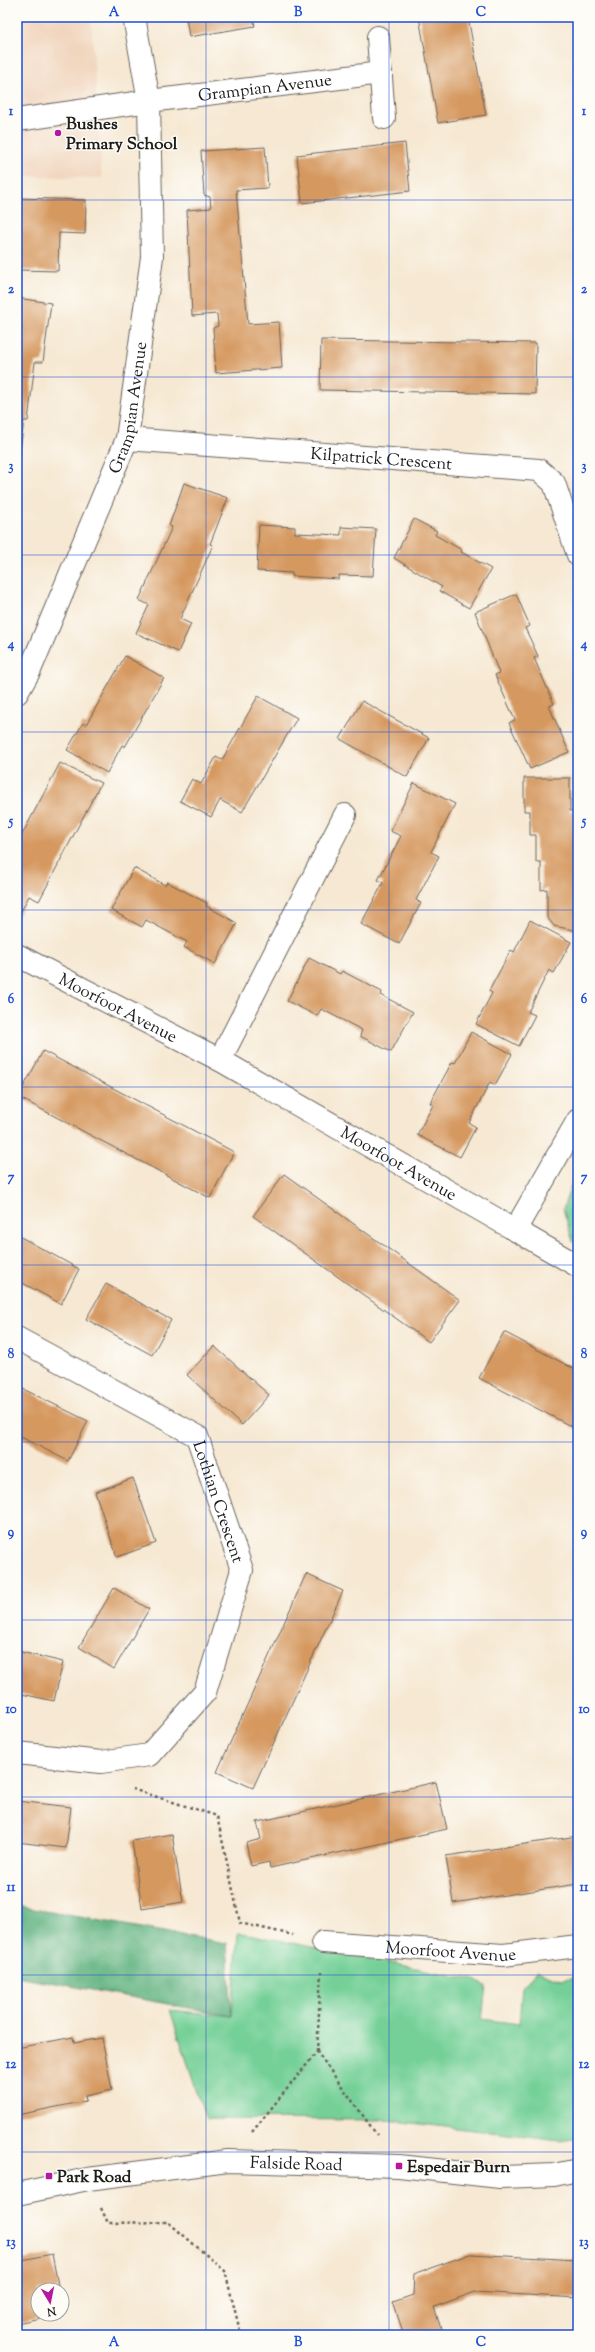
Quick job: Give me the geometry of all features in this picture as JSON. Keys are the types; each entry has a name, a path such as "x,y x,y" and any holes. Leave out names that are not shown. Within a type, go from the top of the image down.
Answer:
{"street":[{"name":"Grampian Avenue","path":"17,693 30,670 127,439 152,257 150,101 134,17"},
{"path":"378,37 384,118"},
{"name":"Grampian Avenue","path":"150,101 381,74"},
{"path":"17,120 150,101"},
{"name":"Kilpatrick Crescent","path":"127,439 538,470 554,483 578,555"},
{"path":"220,1060 345,815"},
{"name":"Moorfoot Avenue","path":"17,956 220,1060 578,1266"},
{"path":"515,1230 578,1120"},
{"name":"Lothian Crescent","path":"17,1338 197,1436 242,1570 205,1692 149,1755 101,1762 17,1753"},
{"name":"Moorfoot Avenue","path":"323,1942 503,1955 578,1946"},
{"name":"Falside Road","path":"17,2194 88,2179 228,2161 400,2166 500,2177 554,2175 578,2170"}],"path":[{"path":"101,1762 114,1784 217,1816 240,1923 323,1942 317,2052 228,2161"},
{"path":"317,2052 400,2166"},
{"path":"108,2223 168,2222 226,2271 241,2335"}],"shaded area":[{"name":"Bushes Primary School","path":"17,17 91,17 102,178 17,176"}],"green space":[{"path":"578,1164 578,1245 573,1242 563,1209"},
{"path":"17,1906 227,1943 232,2016 17,1976"},
{"path":"238,1932 475,1980 486,1986 482,2019 519,2024 522,1987 537,1971 561,1980 578,1978 578,2137 561,2140 385,2120 206,2119 170,2010 232,2016"}],"building":[{"path":"186,17 253,17 255,26 189,37"},
{"path":"419,17 468,17 486,115 438,123"},
{"path":"405,143 410,191 302,203 297,155"},
{"path":"265,147 268,188 236,190 248,324 279,322 282,368 216,373 213,328 218,326 217,314 192,316 187,210 211,208 210,197 204,195 201,151"},
{"path":"21,198 86,200 85,234 59,233 58,271 19,270"},
{"path":"17,298 51,303 43,362 35,362 28,421 24,421 18,466"},
{"path":"321,340 536,343 535,394 320,390"},
{"path":"184,483 228,498 210,544 213,545 180,619 191,624 178,652 136,633 149,605 139,600 172,527 169,526"},
{"path":"414,519 437,531 435,535 491,569 469,608 439,591 442,587 394,558"},
{"path":"259,525 295,527 295,533 341,535 341,527 376,529 373,576 339,575 339,579 292,576 292,573 257,571"},
{"path":"516,594 530,626 525,628 538,656 534,658 554,704 549,706 569,752 530,769 509,723 515,720 495,675 499,673 475,612"},
{"path":"125,656 164,678 125,747 122,745 107,773 67,750 83,723 86,725"},
{"path":"258,696 297,718 242,812 220,800 211,817 180,801 192,779 201,784 216,757 222,760"},
{"path":"362,701 429,738 407,777 340,739"},
{"path":"60,763 101,783 39,901 29,896 17,919 17,844"},
{"path":"524,778 570,778 570,811 575,811 575,835 578,834 578,931 554,926 547,917 547,889 541,890 541,862 536,862 536,835 530,835 530,811 524,811"},
{"path":"414,783 455,804 431,852 439,856 416,900 421,903 399,944 361,924 383,883 378,880 401,836 390,831"},
{"path":"134,868 165,885 167,882 207,903 206,906 237,923 215,964 184,947 187,942 146,920 142,927 111,910"},
{"path":"530,920 571,942 554,973 549,970 528,1012 535,1015 519,1046 476,1024 492,993 489,991 511,950 514,952"},
{"path":"309,958 340,974 342,971 382,992 381,995 413,1012 391,1052 360,1036 362,1030 321,1009 317,1016 287,1001"},
{"path":"471,1032 512,1054 495,1085 490,1082 469,1123 476,1127 460,1157 417,1135 433,1105 430,1103 452,1062 455,1063"},
{"path":"43,1051 234,1152 210,1198 18,1097"},
{"path":"284,1174 460,1300 429,1342 253,1216"},
{"path":"17,1235 79,1269 61,1304 17,1280"},
{"path":"106,1284 171,1320 152,1355 86,1319"},
{"path":"504,1332 578,1371 578,1430 479,1378"},
{"path":"214,1346 269,1395 242,1425 187,1375"},
{"path":"17,1386 88,1421 68,1461 17,1435"},
{"path":"133,1478 156,1543 117,1557 95,1492"},
{"path":"306,1574 343,1591 253,1788 217,1772"},
{"path":"114,1588 149,1609 114,1669 79,1647"},
{"path":"17,1651 63,1662 54,1701 17,1693"},
{"path":"436,1782 447,1829 270,1868 269,1862 251,1866 246,1843 261,1839 257,1822"},
{"path":"17,1801 71,1807 66,1848 17,1842"},
{"path":"172,1834 183,1902 142,1909 132,1841"},
{"path":"578,1836 578,1884 453,1903 446,1856"},
{"path":"73,2037 74,2043 102,2038 112,2090 85,2096 86,2101 17,2115 17,2048"},
{"path":"52,2254 57,2282 30,2282 30,2320 17,2323 17,2261"},
{"path":"470,2254 578,2260 578,2298 475,2292 434,2307 443,2335 404,2335 393,2302 413,2295 414,2274"}],"place":[{"name":"Bushes Primary School","path":"58,133"},
{"name":"Espedair Burn","path":"399,2166"},
{"name":"Park Road","path":"49,2176"}]}
